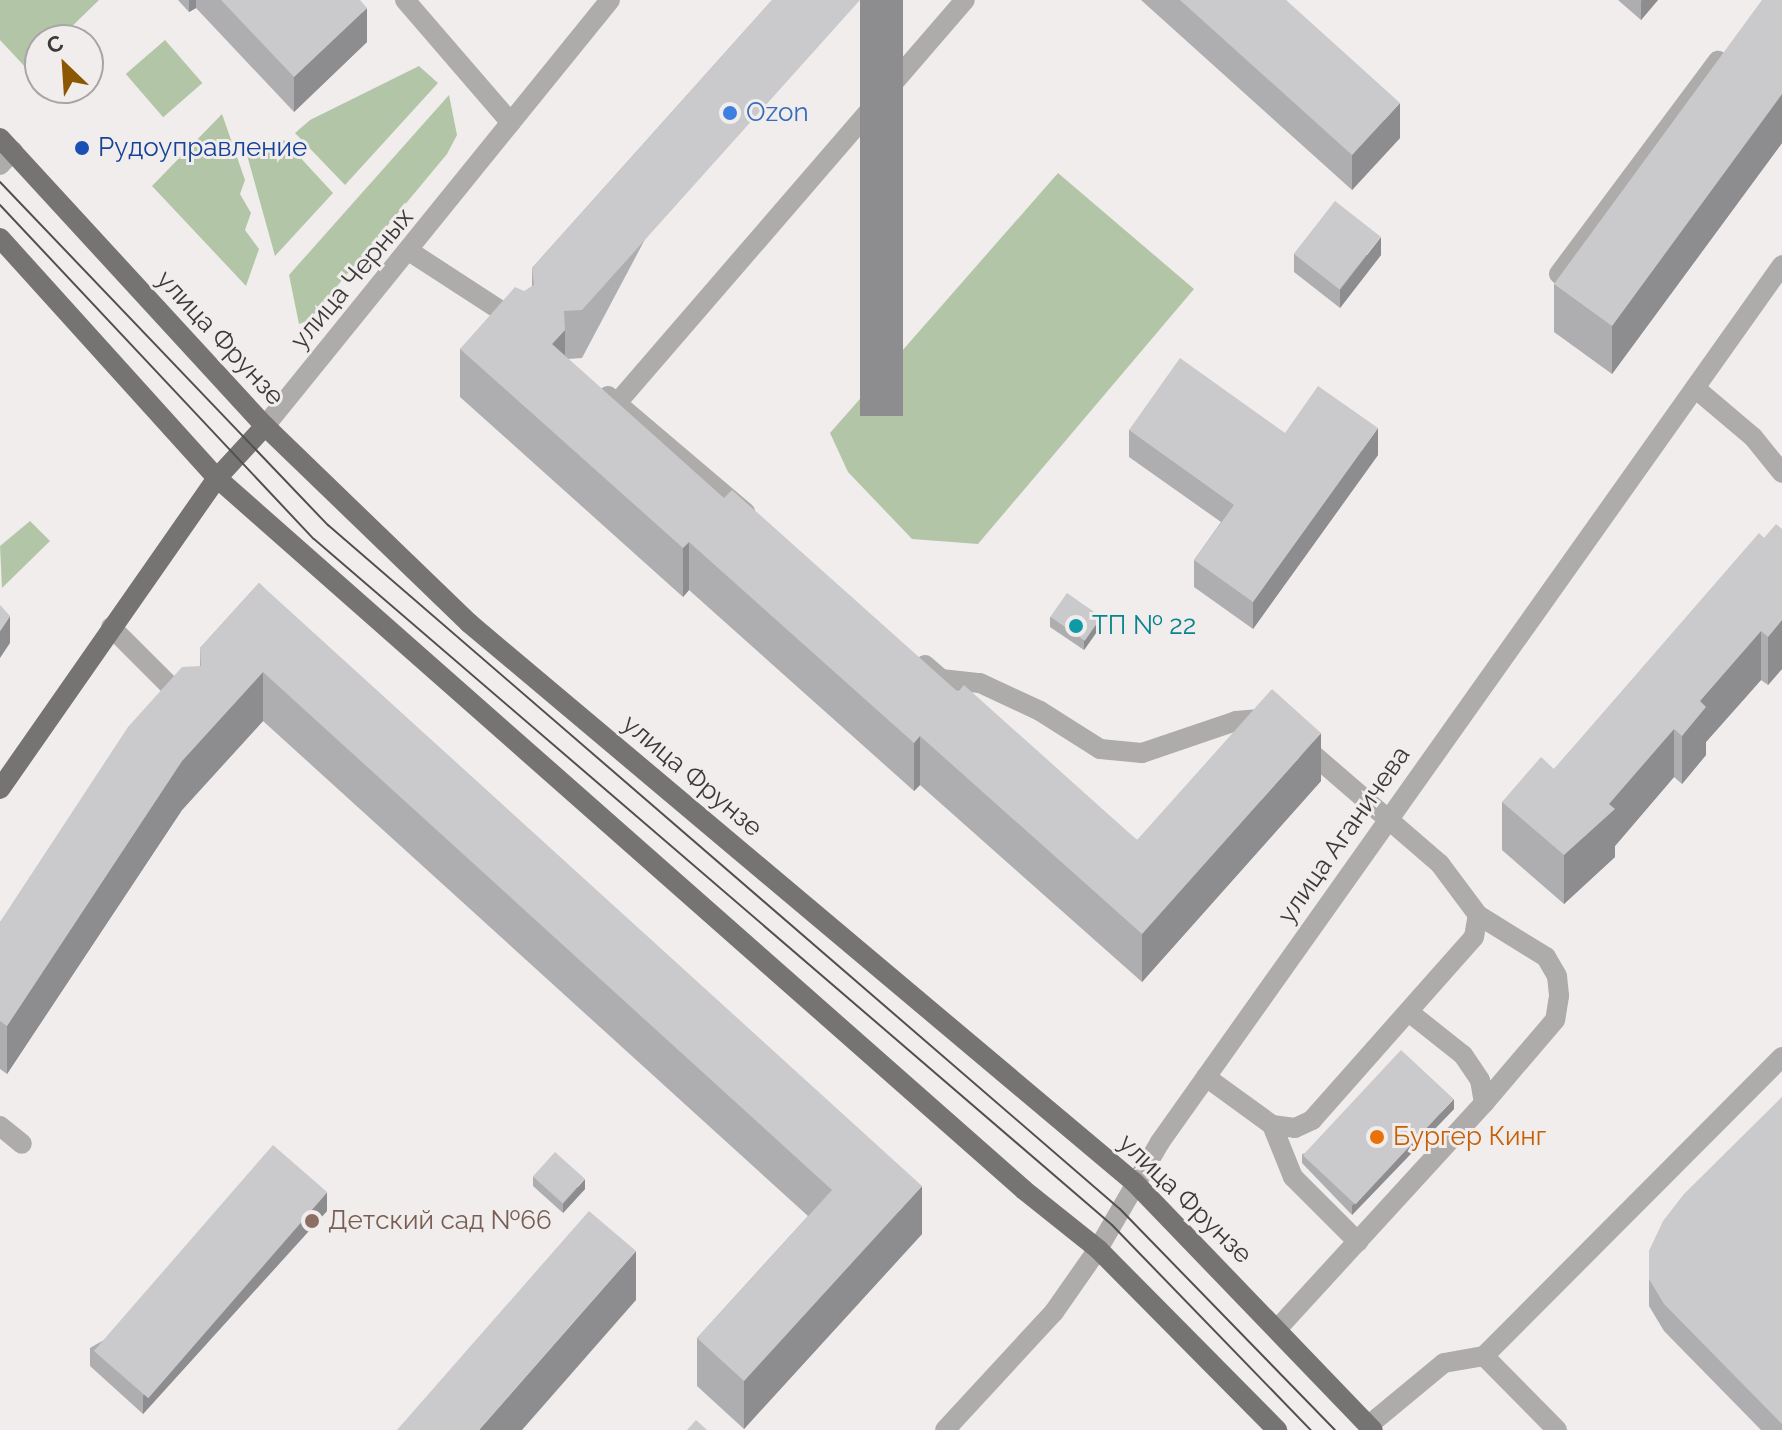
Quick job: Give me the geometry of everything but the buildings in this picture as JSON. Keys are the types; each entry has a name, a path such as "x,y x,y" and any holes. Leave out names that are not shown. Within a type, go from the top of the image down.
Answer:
{"main road":[{"name":"улица Фрунзе","path":"4,152 265,426 469,623 1135,1183 1279,1327 1371,1428"},
{"path":"0,238 217,478 1024,1190 1098,1249 1277,1430"},
{"name":"улица Черных","path":"0,789 217,478 265,426"}],"street":[{"path":"405,0 511,123"},
{"name":"улица Черных","path":"265,426 610,0"},
{"path":"617,403 965,0"},
{"path":"1559,274 1735,37"},
{"path":"409,251 524,326"},
{"name":"улица Аганичева","path":"945,1430 1054,1312 1098,1249 1135,1183 1206,1077 1782,265"},
{"path":"595,386 761,526"},
{"path":"1695,388 1753,437 1782,473"},
{"path":"111,627 191,706"},
{"path":"905,649 941,679 980,683 1040,711 1100,749 1142,753 1236,721 1270,717 1440,864 1478,915 1546,957 1557,976 1559,996 1555,1020 1484,1103 1279,1327"},
{"path":"1206,1077 1272,1125 1295,1128 1312,1120 1462,956 1474,937 1478,915"},
{"path":"1410,1013 1463,1055 1480,1080 1484,1103"},
{"path":"1371,1428 1444,1363 1484,1356 1782,1057"},
{"path":"1272,1125 1293,1177 1358,1242"},
{"path":"0,1126 22,1144"},
{"path":"1484,1356 1557,1430"}],"green space":[{"path":"0,0 99,0 74,24 24,24 24,66 0,40"},
{"path":"165,40 202,83 163,117 126,74"},
{"path":"419,66 438,83 345,185 295,133 310,120"},
{"path":"449,95 457,135 447,154 309,320 299,324 289,275"},
{"path":"222,114 245,180 240,194 251,213 245,230 259,249 246,286 152,186"},
{"path":"284,140 333,193 275,256 247,155"},
{"path":"1058,173 1194,289 978,544 912,539 848,472 830,433"},
{"path":"30,521 50,541 2,588 0,546"}],"tram line":[{"path":"0,182 328,525 1120,1209 1335,1430"},
{"path":"0,205 314,539 1112,1225 1311,1430"}],"place":[{"name":"Ozon","path":"730,113"},
{"name":"Рудоуправление","path":"82,148"},
{"name":"ТП № 22","path":"1076,626"},
{"name":"Бургер Кинг","path":"1377,1137"},
{"name":"Детский сад №66","path":"312,1221"}]}
